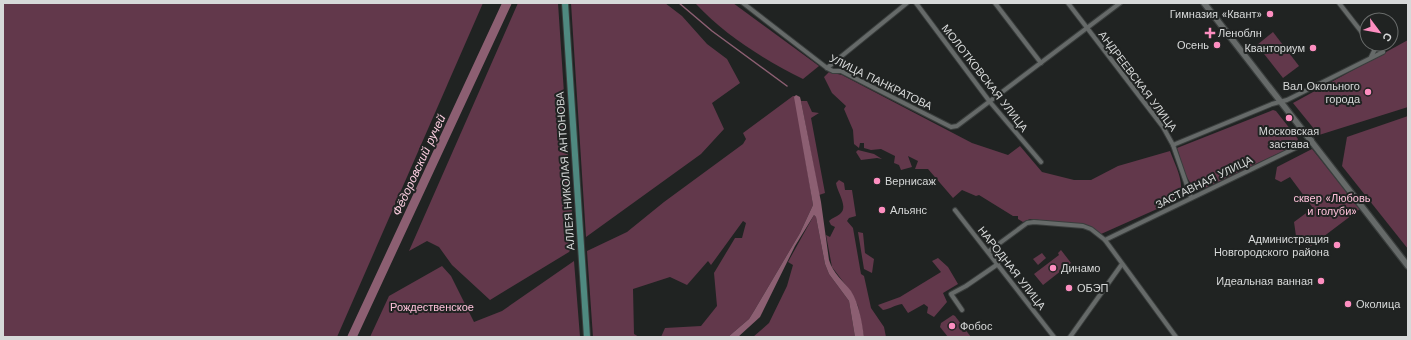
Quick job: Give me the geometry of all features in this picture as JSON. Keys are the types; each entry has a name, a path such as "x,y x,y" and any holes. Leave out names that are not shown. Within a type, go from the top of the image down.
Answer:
{"main road":[{"name":"АЛЛЕЯ НИКОЛАЯ АНТОНОВА","path":"564,3 587,337"},
{"path":"1204,3 1282,101 1408,266"}],"street":[{"name":"УЛИЦА ПАНКРАТОВА","path":"743,3 827,68 833,71 841,71 951,127 957,126 990,102"},
{"path":"827,68 907,3"},
{"name":"МОЛОТКОВСКАЯ УЛИЦА","path":"916,3 990,102 1041,162"},
{"path":"995,3 1041,63"},
{"name":"АНДРЕЕВСКАЯ УЛИЦА","path":"1068,3 1163,127 1173,145 1191,198"},
{"path":"990,102 1120,3"},
{"path":"1339,3 1359,29"},
{"path":"1369,58 1374,52"},
{"path":"1173,145 1282,101 1383,52"},
{"name":"ЗАСТАВНАЯ УЛИЦА","path":"1104,239 1312,140"},
{"name":"НАРОДНАЯ УЛИЦА","path":"955,210 989,251 1054,337"},
{"path":"989,251 1023,225 1034,222 1083,226 1091,229 1104,239 1176,337"},
{"path":"962,310 951,294 966,286 998,264"},
{"path":"1070,337 1122,264"}],"green space":[{"path":"3,3 483,3 337,337 3,337"},
{"path":"518,3 558,3 574,244 569,252 490,300 452,265 439,247 427,241 409,251"},
{"path":"571,3 665,3 682,16 707,44 727,59 740,83 712,103 724,129 701,154 586,237"},
{"path":"695,3 733,3 819,66 803,79 759,55 746,46 719,26"},
{"path":"1273,32 1299,66 1283,78 1257,45"},
{"path":"1408,40 1408,107 1319,135 1293,103 1386,52 1399,52 1399,45"},
{"path":"829,72 842,75 972,143 1008,155 1020,146 1042,172 1074,180 1091,180 1118,166 1170,151 1180,177 1181,190 1179,196 1175,201 1101,234 1085,225 1030,219 1023,222 1018,219 1018,216 1013,216 979,195 976,196 962,190 953,198 928,169 915,169 918,161 908,156 912,167 901,170 899,165 894,163 895,156 881,149 871,150 864,148 864,143 860,143 859,148 854,144 853,130 844,109 846,106 832,93 824,77"},
{"path":"795,96 813,205 800,233 749,319 728,337 661,337 665,328 701,326 717,306 714,273 735,238 742,238 746,223 743,221 711,265 708,261 687,285 670,277 633,289 634,334 639,337 593,337 587,251 627,232 664,202 743,144 746,139 743,133"},
{"path":"801,101 807,101 812,112 819,113 811,118 825,193 819,195"},
{"path":"1273,110 1276,111 1298,139 1296,145 1201,190 1192,185 1185,173 1177,148"},
{"path":"1408,116 1408,249 1342,166 1347,137"},
{"name":"сквер «Любовь и голуби»","path":"1312,149 1360,209 1311,246 1296,236 1294,222 1313,208 1290,177 1281,182 1275,179 1277,167"},
{"path":"858,150 874,154 882,159 877,158 861,160 856,152"},
{"path":"839,180 844,183 845,190 852,190 856,216 849,218 847,221 853,228 861,274 864,276 871,308 884,327 886,337 864,337 858,306 851,292 832,267 826,235 830,237 835,227 831,225 829,221 840,214 843,207 842,199 836,183"},
{"path":"814,215 816,217 825,264 829,274 849,301 855,337 753,337 769,323 787,286 793,265 788,262"},
{"path":"858,232 863,233 865,253 874,259 872,273 864,269"},
{"name":"Динамо","path":"1061,250 1071,263 1043,285 1034,274 1059,255 1058,253"},
{"path":"1042,253 1046,258 1038,265 1033,259"},
{"path":"938,258 948,267 958,284 943,293 947,302 934,317 927,313 928,307 924,304 908,313 902,304 883,310 878,305 900,297 941,272 932,261"},
{"name":"Рождественское","path":"574,261 580,337 370,337 389,296 442,266 451,276 474,322 502,311"},
{"name":"Фобос","path":"953,315 971,337 948,337 940,327 941,323"}],"shaded area":[{"path":"796,95 800,97 801,101 821,202 829,260 836,273 854,296 860,313 864,337 855,337 849,301 829,274 825,264 816,217 814,215 795,246 760,317 738,337 728,337 749,319 800,233 813,205 794,97"}],"waterway":[{"name":"Фёдоровский ручей","path":"352,337 507,3"},
{"path":"679,3 712,31 787,86"}],"place":[{"name":"Гимназия «Квант»","path":"1270,14"},
{"name":"Леноблн","path":"1210,33"},
{"name":"Осень","path":"1217,45"},
{"name":"Кванториум","path":"1313,48"},
{"name":"Вал Окольного города","path":"1368,92"},
{"name":"Московская застава","path":"1289,118"},
{"name":"Вернисаж","path":"877,181"},
{"name":"Альянс","path":"882,210"},
{"name":"Администрация Новгородского района","path":"1337,245"},
{"name":"Динамо","path":"1053,268"},
{"name":"Идеальная ванная","path":"1321,281"},
{"name":"ОБЭП","path":"1069,288"},
{"name":"Околица","path":"1348,304"},
{"name":"Фобос","path":"952,326"}]}
